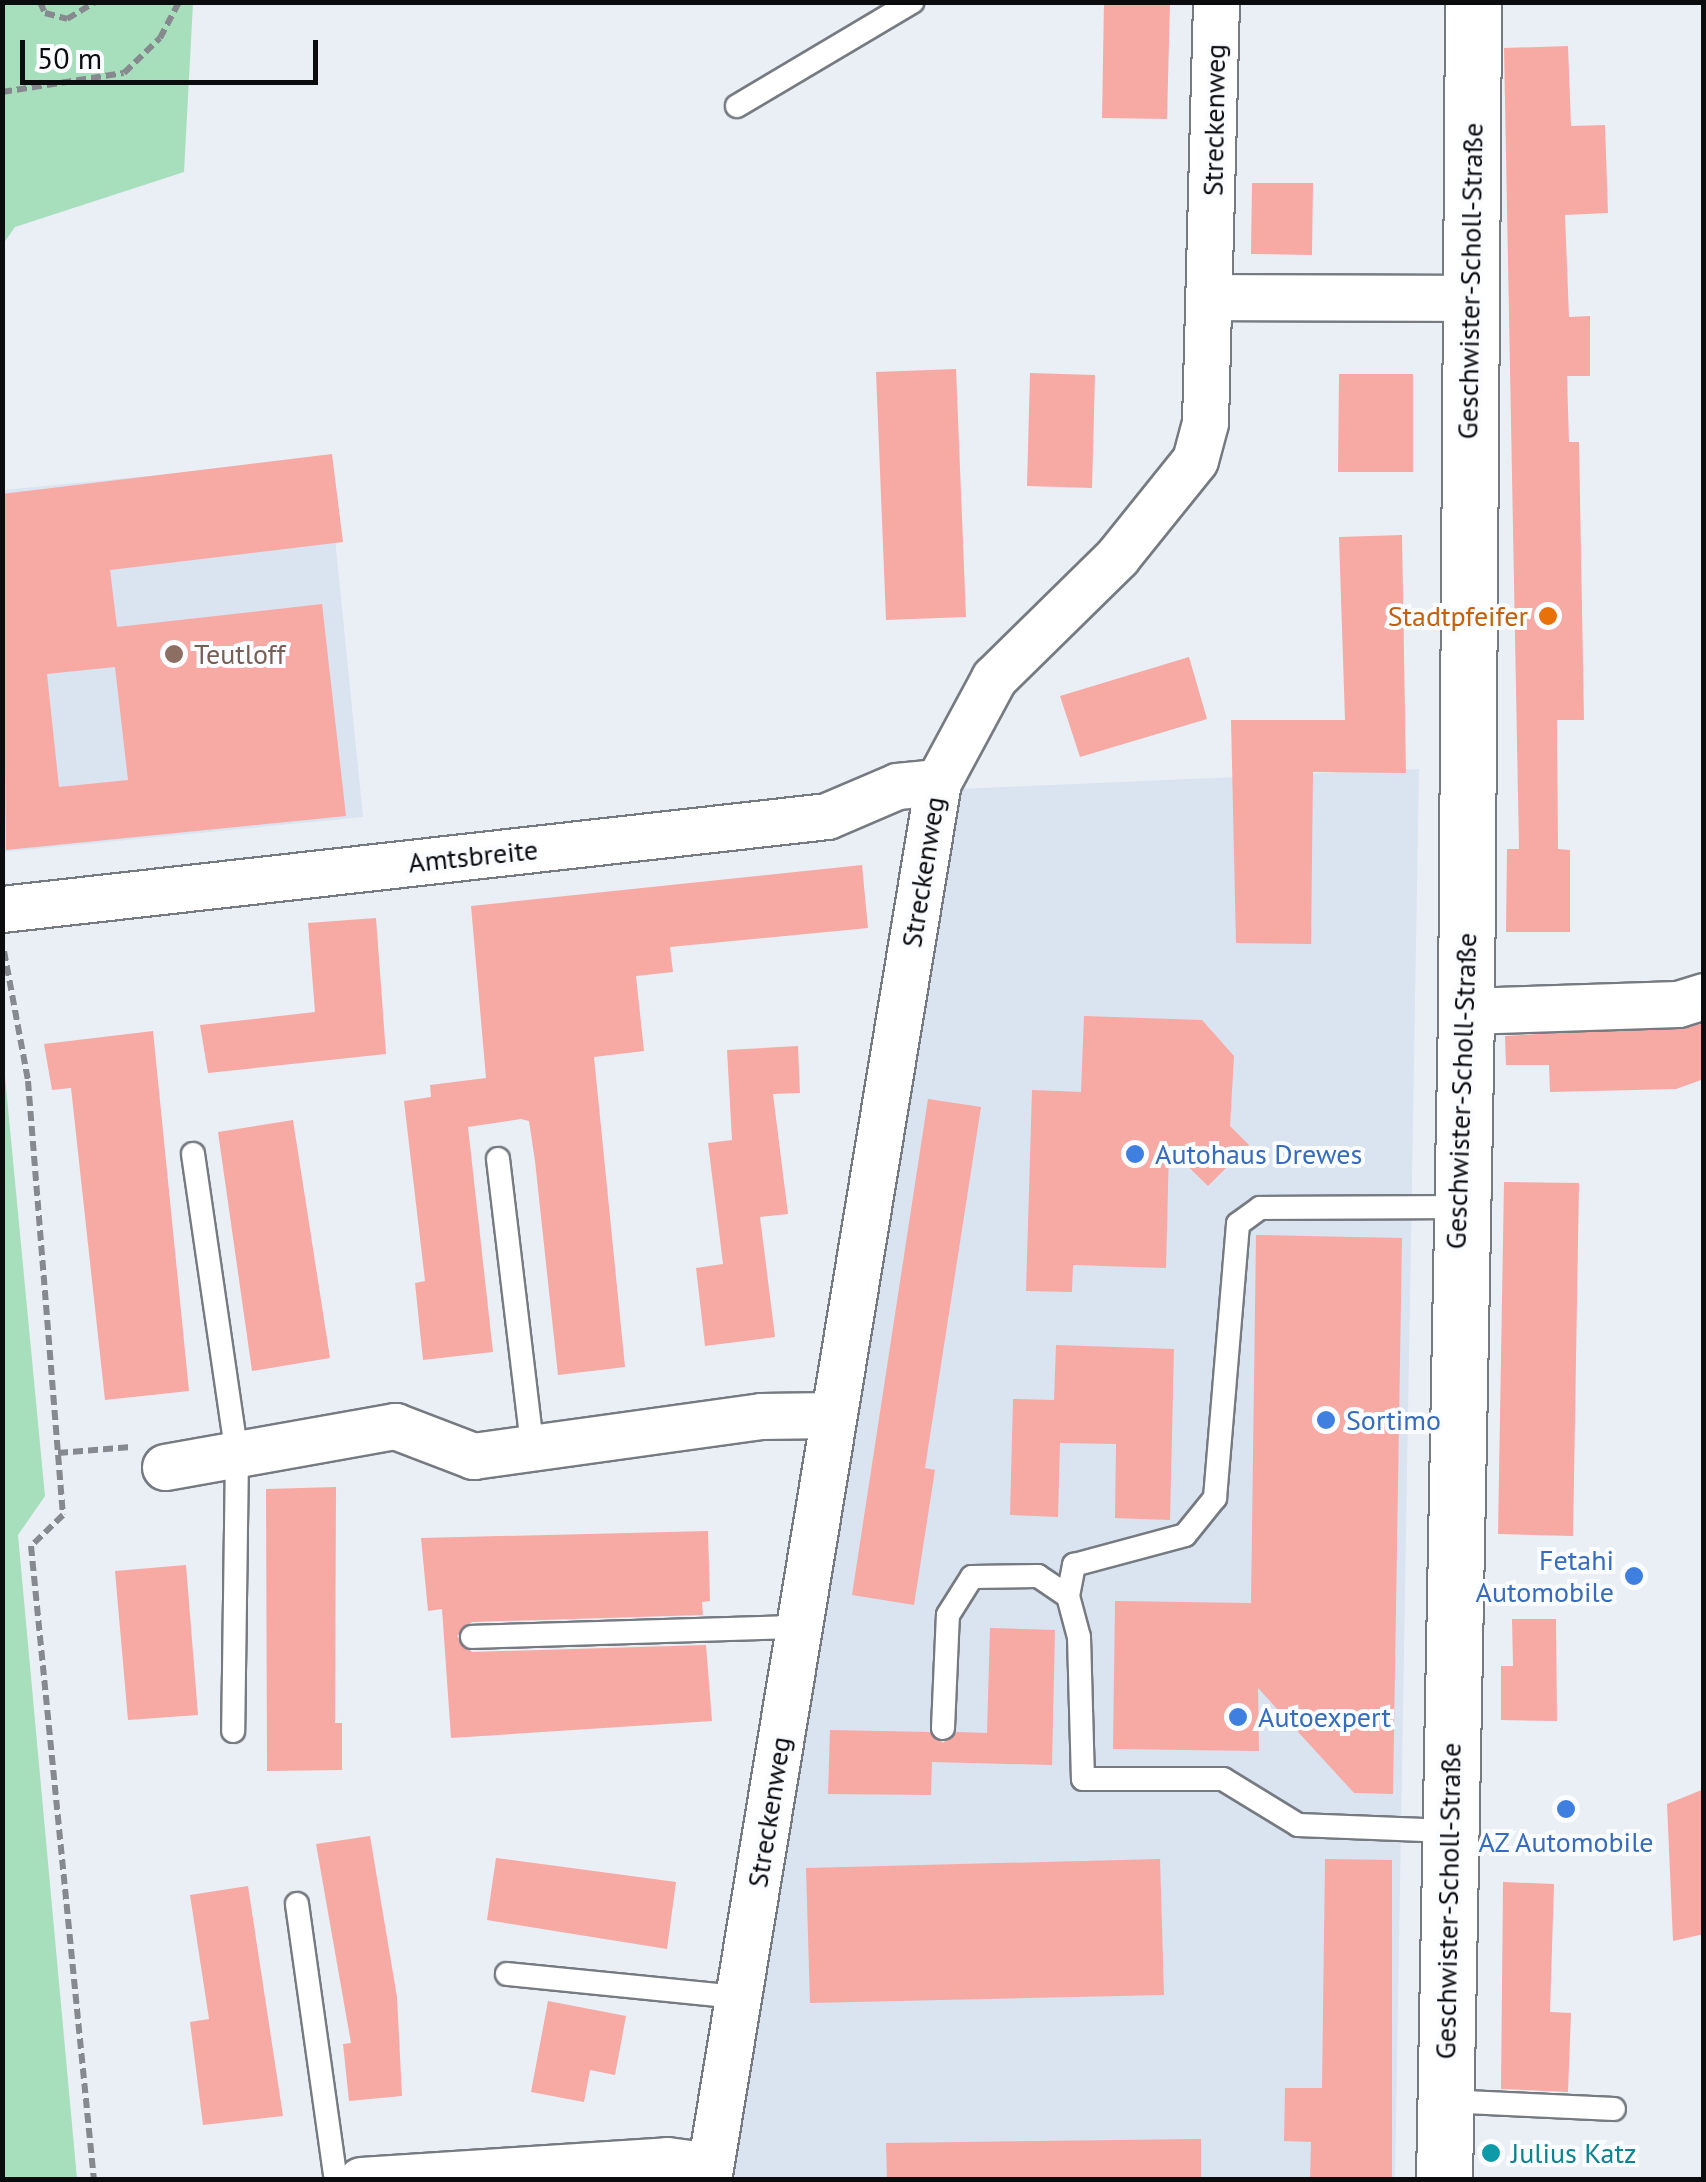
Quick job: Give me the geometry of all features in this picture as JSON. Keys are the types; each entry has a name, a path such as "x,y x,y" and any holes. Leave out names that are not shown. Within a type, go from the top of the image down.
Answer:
{"street":[{"name":"Streckenweg","path":"362,2180 668,2160 709,2173 938,782 994,678 1117,558 1194,460 1204,422 1216,2"},
{"name":"Geschwister-Scholl-Straße","path":"1444,2180 1456,1207 1466,1011 1473,2"},
{"path":"1210,296 1469,298"},
{"name":"Amtsbreite","path":"2,909 828,816 897,786 938,782"},
{"path":"1466,1011 1678,1004 1704,996"},
{"path":"165,1467 395,1426 473,1456 533,1452 761,1416 832,1415"}],"lane":[{"path":"737,106 912,2"},
{"path":"192,1154 237,1456 232,1731"},
{"path":"498,1159 533,1452"},
{"path":"1449,1831 1298,1826 1223,1779 1083,1779 1079,1637 1068,1596 1074,1564 1184,1534 1215,1498 1238,1224 1260,1208 1456,1207"},
{"path":"943,1728 948,1615 972,1577 1038,1576 1068,1596"},
{"path":"472,1637 799,1627"},
{"path":"297,1904 336,2180"},
{"path":"508,1974 739,1997"},
{"path":"1445,2101 1614,2108"}],"path":[{"path":"40,2 45,13 67,19 95,2"},
{"path":"2,92 124,73 160,38 178,2"},
{"path":"2,945 28,1081 64,1514 31,1546 94,2180"},
{"path":"58,1452 127,1444 165,1467"}],"shaded area":[{"name":"Teutloff","path":"327,459 363,817 3,852 3,490"},
{"path":"1419,769 1395,2179 720,2180 959,789"}],"green space":[{"path":"3,2 193,3 184,172 15,227 3,244"},
{"path":"2,1045 45,1496 18,1535 77,2179 3,2179"}],"building":[{"path":"1104,2 1170,2 1167,119 1102,118"},
{"path":"1568,46 1571,126 1605,125 1608,213 1565,215 1569,317 1590,316 1590,376 1567,376 1569,442 1579,442 1584,720 1557,720 1558,849 1570,850 1570,932 1506,932 1507,849 1519,849 1504,48"},
{"path":"1252,183 1313,183 1312,255 1251,254"},
{"path":"956,369 966,617 886,620 876,372"},
{"path":"1030,373 1095,375 1092,488 1027,486"},
{"path":"1339,374 1413,374 1413,472 1338,472"},
{"name":"Teutloff","path":"332,454 343,542 110,570 117,627 322,604 346,816 6,850 2,494","holes":["115,667 128,780 59,787 47,674"]},
{"path":"1402,535 1406,773 1313,772 1311,944 1236,943 1231,720 1345,720 1339,537"},
{"path":"1189,657 1207,719 1080,757 1060,696"},
{"path":"862,865 868,928 670,947 673,972 636,976 644,1051 594,1057 625,1367 558,1375 535,1161 529,1121 521,1119 468,1127 493,1352 423,1360 415,1283 425,1281 404,1101 431,1097 430,1085 486,1078 471,906"},
{"path":"376,918 386,1054 208,1073 200,1025 315,1012 308,923"},
{"name":"Autohaus Drewes","path":"1084,1016 1202,1020 1234,1056 1230,1126 1249,1145 1208,1186 1169,1148 1166,1268 1073,1265 1072,1292 1026,1291 1032,1090 1081,1092"},
{"path":"1704,1024 1704,1079 1676,1089 1550,1092 1549,1065 1506,1065 1505,1036"},
{"path":"153,1031 189,1391 105,1400 71,1088 52,1090 44,1044"},
{"path":"798,1046 800,1093 773,1094 788,1214 760,1217 775,1337 705,1346 696,1268 723,1264 708,1143 732,1140 727,1050"},
{"path":"928,1099 981,1107 925,1468 935,1470 914,1605 852,1595"},
{"path":"293,1120 330,1358 252,1371 218,1132"},
{"path":"1504,1182 1579,1183 1573,1536 1498,1534"},
{"path":"1256,1235 1402,1238 1393,1794 1354,1793 1258,1688 1259,1751 1113,1749 1115,1601 1251,1603"},
{"path":"1056,1345 1174,1349 1170,1520 1115,1518 1116,1444 1060,1443 1058,1517 1010,1515 1013,1399 1054,1400"},
{"path":"336,1487 335,1723 342,1723 342,1770 267,1771 266,1489"},
{"path":"708,1531 710,1601 702,1602 703,1615 472,1622 457,1636 472,1652 706,1645 712,1721 451,1738 442,1609 428,1611 421,1538"},
{"path":"186,1565 198,1715 128,1720 115,1571"},
{"path":"1512,1619 1556,1619 1557,1721 1501,1720 1501,1666 1513,1666"},
{"path":"990,1628 1055,1630 1052,1765 932,1762 931,1795 828,1794 830,1730 929,1732 943,1743 957,1732 987,1733"},
{"path":"1704,1789 1704,1934 1673,1941 1667,1804"},
{"path":"370,1836 397,1997 402,2096 349,2101 343,2044 351,2043 316,1844"},
{"path":"496,1858 676,1882 667,1949 487,1920"},
{"path":"1160,1859 1164,1995 810,2003 806,1868"},
{"path":"1325,1859 1392,1860 1392,2180 1310,2180 1311,2142 1284,2141 1285,2088 1322,2088"},
{"path":"1503,1882 1554,1884 1550,2012 1571,2013 1568,2092 1501,2089"},
{"path":"248,1886 283,2116 203,2125 190,2022 209,2019 190,1895"},
{"path":"548,2001 626,2016 615,2075 590,2070 584,2102 531,2092"},
{"path":"1201,2139 1201,2180 887,2180 886,2143"}],"place":[{"name":"Stadtpfeifer","path":"1548,616"},
{"name":"Teutloff","path":"174,654"},
{"name":"Autohaus Drewes","path":"1135,1154"},
{"name":"Sortimo","path":"1326,1420"},
{"name":"Fetahi Automobile","path":"1634,1576"},
{"name":"Autoexpert","path":"1238,1717"},
{"name":"AZ Automobile","path":"1566,1809"},
{"name":"Julius Katz","path":"1491,2153"}]}
